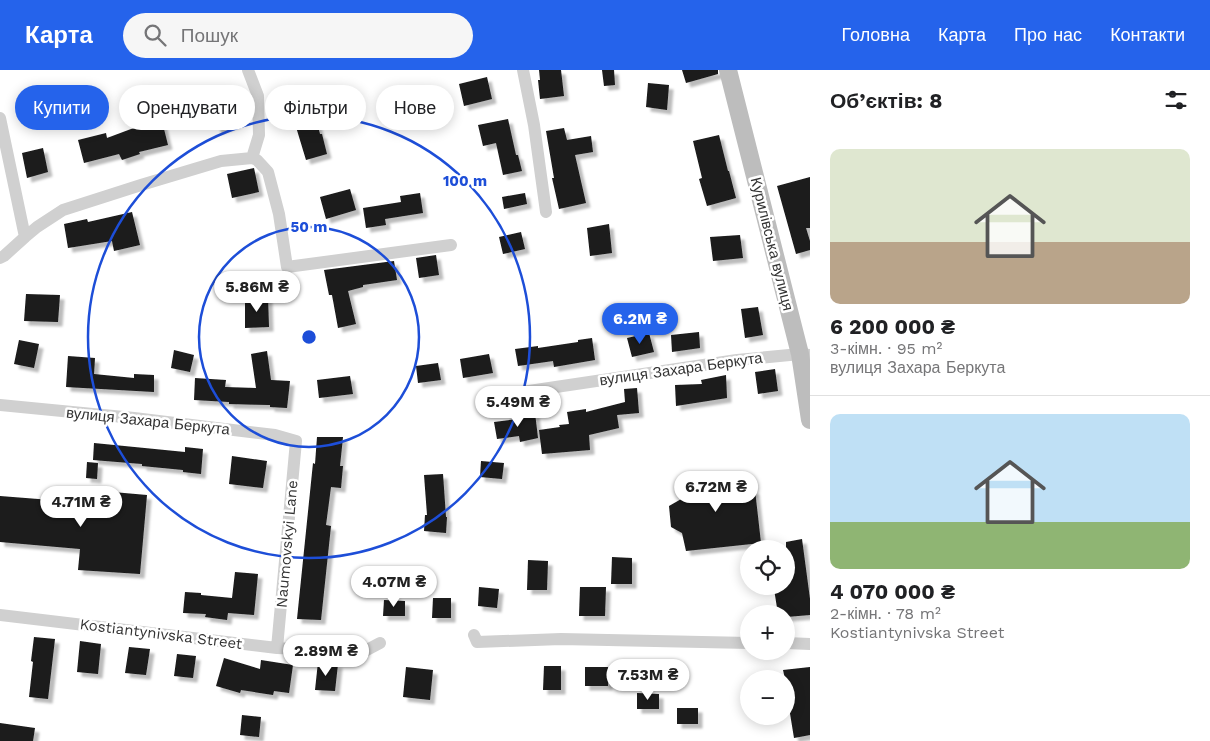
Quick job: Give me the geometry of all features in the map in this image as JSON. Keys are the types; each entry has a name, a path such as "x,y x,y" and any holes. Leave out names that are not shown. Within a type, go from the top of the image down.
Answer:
{"main road":[{"name":"Курилівська вулиця","path":"728,70 805,355 810,420"}],"street":[{"path":"248,70 258,96 259,135 252,158"},
{"path":"522,70 534,125 546,212"},
{"path":"0,118 25,237"},
{"path":"0,258 36,227 63,210 221,161 252,158 257,160 268,172 279,214 287,267 451,245"},
{"name":"вулиця Захара Беркута","path":"502,395 737,360 805,355"},
{"name":"вулиця Захара Беркута","path":"0,406 143,419 275,435 296,441"},
{"name":"Naumovskyi Lane","path":"277,648 296,441"},
{"name":"Kostiantynivska Street","path":"0,616 277,648 362,652 380,643"},
{"path":"474,635 478,642 562,639 740,643"},
{"path":"795,643 810,644"}],"building":[{"path":"539,70 561,70 564,96 540,99"},
{"path":"602,70 614,70 615,85 604,86"},
{"path":"682,70 718,70 718,74 686,83"},
{"path":"487,77 492,99 464,106 459,84"},
{"path":"648,83 669,85 667,110 646,107"},
{"path":"508,119 516,155 518,155 522,171 503,175 496,143 483,146 478,125"},
{"path":"564,128 567,140 591,136 593,152 575,155 586,203 559,209 552,178 554,178 546,131"},
{"path":"128,130 164,130 168,145 139,152 140,154 122,160 119,154 84,163 78,140 106,133 107,138"},
{"path":"297,130 319,130 320,134 322,134 327,154 306,160"},
{"path":"719,135 736,198 707,206 699,179 702,178 693,141"},
{"path":"43,148 48,172 27,178 22,153"},
{"path":"254,168 259,192 232,198 227,174"},
{"path":"810,177 810,228 806,228 810,241 810,250 796,254 777,186"},
{"path":"350,189 356,210 326,219 320,197"},
{"path":"420,193 423,213 385,219 386,225 366,228 363,208 401,202 400,196"},
{"path":"525,193 527,204 504,209 502,197"},
{"path":"132,212 140,245 114,251 112,241 68,248 64,224 87,219 88,222"},
{"path":"609,224 612,253 590,256 587,228"},
{"path":"521,232 525,249 503,254 499,237"},
{"path":"740,235 743,258 713,261 710,237"},
{"path":"436,255 439,275 419,278 416,258"},
{"path":"394,261 397,280 363,285 363,287 348,291 356,324 338,328 332,295 329,295 324,270"},
{"path":"26,294 60,295 58,322 24,321"},
{"path":"268,297 269,327 245,328 245,298"},
{"path":"758,307 763,335 745,338 741,309"},
{"path":"699,332 700,348 672,352 671,335"},
{"path":"649,333 654,352 632,357 627,338"},
{"path":"592,338 595,360 554,367 553,361 518,366 515,349 538,346 538,348"},
{"path":"19,340 39,344 34,368 14,364"},
{"path":"174,350 194,355 190,372 171,368"},
{"path":"267,351 271,380 290,381 287,408 270,407 270,405 229,404 229,402 194,400 195,378 226,380 225,387 256,388 251,354"},
{"path":"489,354 493,373 463,378 460,359"},
{"path":"68,356 95,358 94,374 134,378 134,374 154,375 154,392 66,387"},
{"path":"438,363 441,380 418,383 416,366"},
{"path":"775,369 778,391 758,394 755,372"},
{"path":"726,375 727,398 676,406 675,385 702,384 701,380"},
{"path":"350,376 353,394 319,398 317,380"},
{"path":"637,388 639,413 617,415 619,428 589,435 590,450 542,454 539,430 569,424 567,412 586,409 586,412 625,402 624,389"},
{"path":"535,413 538,438 520,442 519,436 497,439 494,422 517,419 517,416"},
{"path":"317,437 343,437 340,466 343,466 341,488 331,487 326,525 331,526 321,620 297,619 313,463 315,464"},
{"path":"94,443 185,452 185,447 203,449 201,474 183,472 183,470 142,466 142,464 93,460"},
{"path":"232,456 267,461 263,488 229,484"},
{"path":"481,461 504,463 502,479 480,477"},
{"path":"87,462 98,463 97,479 86,478"},
{"path":"740,472 743,491 755,490 761,540 740,540 740,545 686,551 682,533 671,527 669,506 683,498 685,478"},
{"path":"443,474 447,517 446,533 424,531 425,515 427,515 424,475"},
{"path":"90,490 147,495 140,574 78,570 80,549 0,542 0,496 89,503"},
{"path":"802,539 810,599 810,615 795,616 795,605 777,605 775,595 795,595 795,540"},
{"path":"612,557 632,558 632,584 611,584"},
{"path":"528,560 548,561 547,590 527,590"},
{"path":"235,572 258,574 254,615 228,613 227,620 205,617 206,614 183,613 185,592 232,598"},
{"path":"479,587 499,589 497,608 478,606"},
{"path":"580,587 606,587 605,616 579,616"},
{"path":"433,598 451,598 451,618 432,618"},
{"path":"384,600 405,601 405,616 383,616"},
{"path":"34,637 55,639 48,699 29,697"},
{"path":"80,641 101,644 98,674 77,672"},
{"path":"129,647 150,649 146,675 125,673"},
{"path":"177,654 196,656 193,678 174,676"},
{"path":"224,658 260,669 261,660 293,665 289,693 274,691 273,695 241,690 240,693 216,686"},
{"path":"318,662 338,664 335,691 315,690"},
{"path":"544,666 561,666 561,690 543,690"},
{"path":"406,667 433,670 430,700 403,697"},
{"path":"585,667 608,667 608,686 585,686"},
{"path":"810,667 810,735 794,738 792,725 795,725 795,670 783,670"},
{"path":"637,693 659,694 659,709 637,709"},
{"path":"677,708 698,708 698,724 677,724"},
{"path":"242,715 261,717 259,737 240,735"},
{"path":"0,723 35,728 33,741 0,741"}]}
